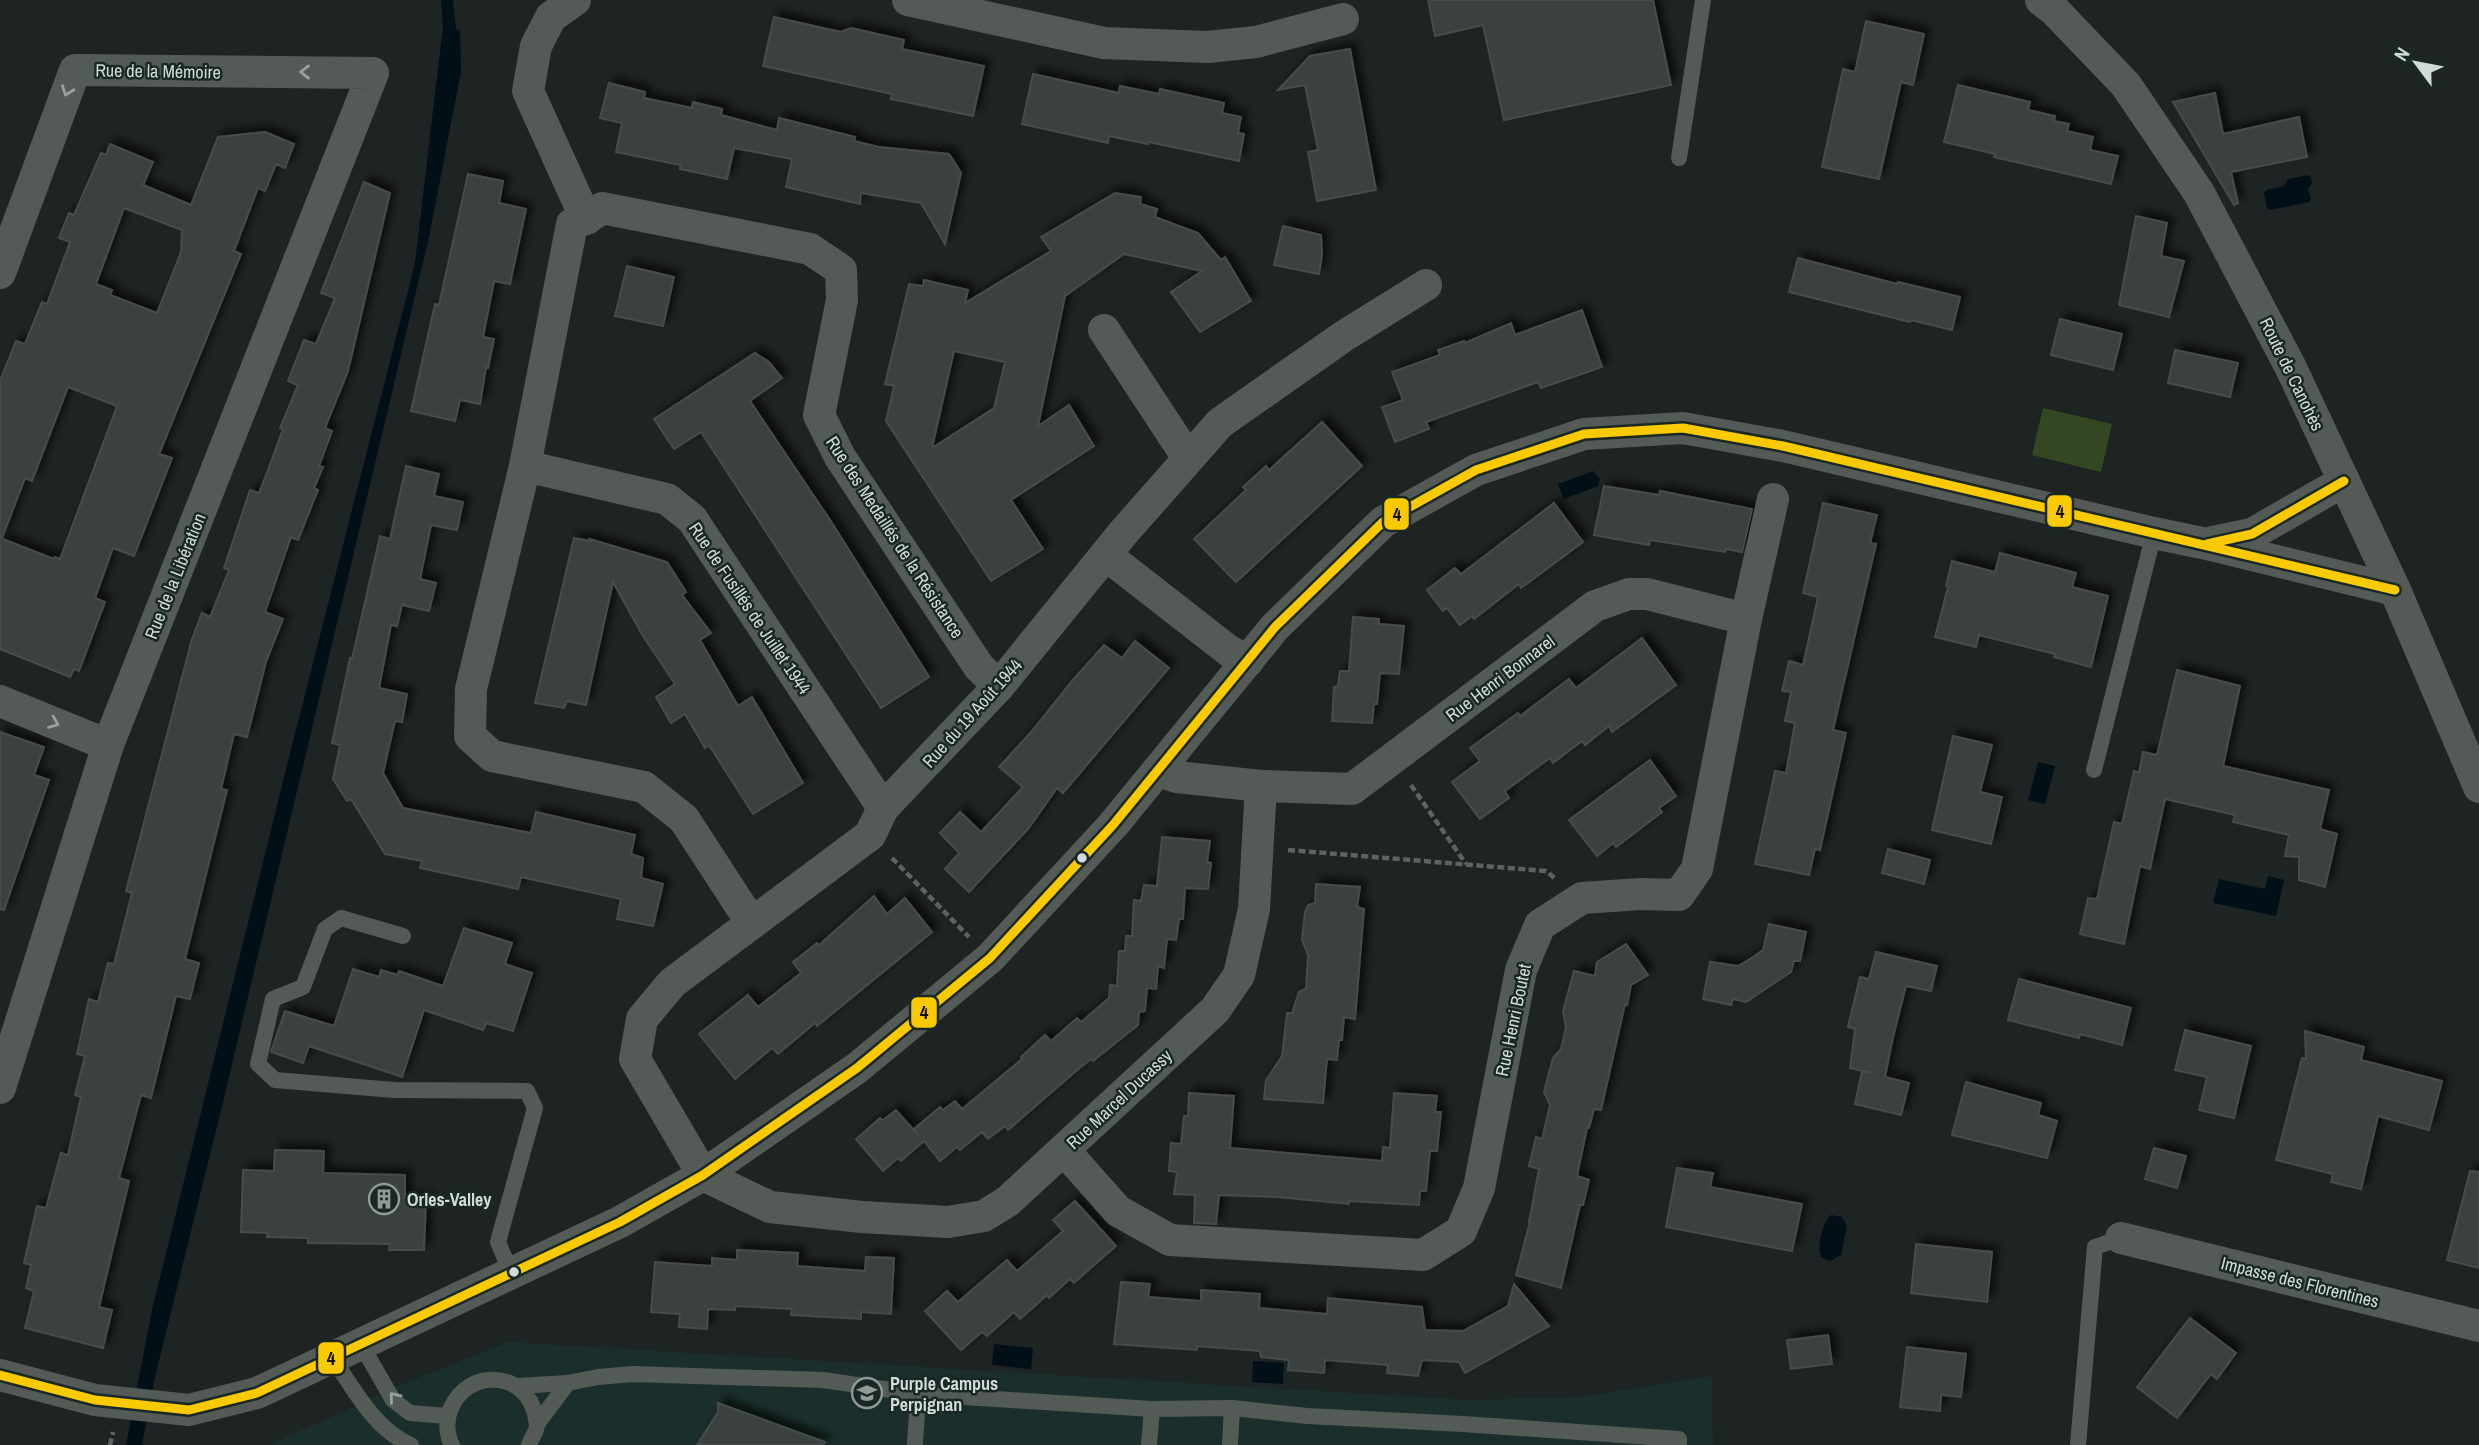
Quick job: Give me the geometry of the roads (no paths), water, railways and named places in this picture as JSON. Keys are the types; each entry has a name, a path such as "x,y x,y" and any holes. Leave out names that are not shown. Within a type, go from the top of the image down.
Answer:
{"street":[{"path":"575,0 551,17 541,36 536,46 528,91 586,219 572,224 525,466 471,689 470,736 492,756 644,788 684,819 751,922"},
{"path":"908,0 1104,43 1208,47 1256,42 1343,19"},
{"name":"Route de Canohès","path":"2041,0 2054,10 2126,85 2199,193 2291,368 2395,590 2479,787"},
{"name":"Rue de la Mémoire","path":"0,273 75,70 373,73"},
{"name":"Rue de la Libération","path":"0,1088 108,745 373,73"},
{"name":"Rue des Medaillés de la Résistance","path":"586,219 602,208 797,246 810,249 842,270 842,300 819,415 848,469 979,667 999,686"},
{"name":"Rue du 19 Août 1944","path":"703,1175 635,1059 642,1019 672,983 876,821 999,686 1106,555 1220,423 1344,336 1426,285"},
{"path":"1104,330 1188,458"},
{"path":"0,1375 95,1401 188,1410 257,1394 620,1222 703,1175 858,1068 990,958 1113,825 1275,627 1383,522 1476,470 1584,434 1683,428 1783,446 2395,590"},
{"name":"Rue de Fusillés de Juillet 1944","path":"525,466 667,499 692,519 876,821"},
{"path":"2207,544 2252,534 2344,481"},
{"name":"Rue Henri Boutet","path":"1065,1150 1118,1211 1170,1240 1423,1255 1461,1231 1479,1188 1521,970 1540,925 1583,898 1641,894 1679,895 1698,869 1746,619 1773,499"},
{"path":"1106,555 1229,651 1248,661"},
{"name":"Rue Henri Bonnarel","path":"1261,786 1352,789 1595,606 1629,594 1647,594 1746,619"},
{"path":"0,701 108,745"},
{"path":"1158,771 1177,777 1261,786"},
{"name":"Rue Marcel Ducassy","path":"703,1175 770,1208 862,1217 948,1222 984,1216 1008,1201 1215,1010 1239,975 1254,909 1261,786"},
{"name":"Impasse des Florentines","path":"2121,1238 2479,1326"}],"lane":[{"path":"1679,158 1703,0"},
{"path":"2094,770 2154,533"},
{"path":"403,936 341,918 325,929 303,987 273,999 258,1064 275,1080 394,1090 527,1091 535,1108 498,1242 511,1273"},
{"path":"2078,1445 2095,1247 2121,1238"},
{"path":"362,1346 393,1400 410,1412 447,1416"},
{"path":"333,1359 378,1422 400,1440 411,1445"},
{"path":"453,1445 449,1439 447,1416 456,1396 472,1383 494,1379 517,1386 568,1383 633,1374 823,1380 918,1394 1152,1409 1232,1408 1307,1416 1476,1424 1679,1439 1679,1445"},
{"path":"529,1445 537,1424 568,1383"},
{"path":"517,1386 533,1404 537,1424"},
{"path":"915,1445 918,1394"},
{"path":"1230,1445 1232,1408"},
{"path":"1149,1445 1152,1409"}],"place":[{"name":"Orles-Valley","path":"384,1199"},
{"name":"Purple Campus Perpignan","path":"867,1393"}]}
